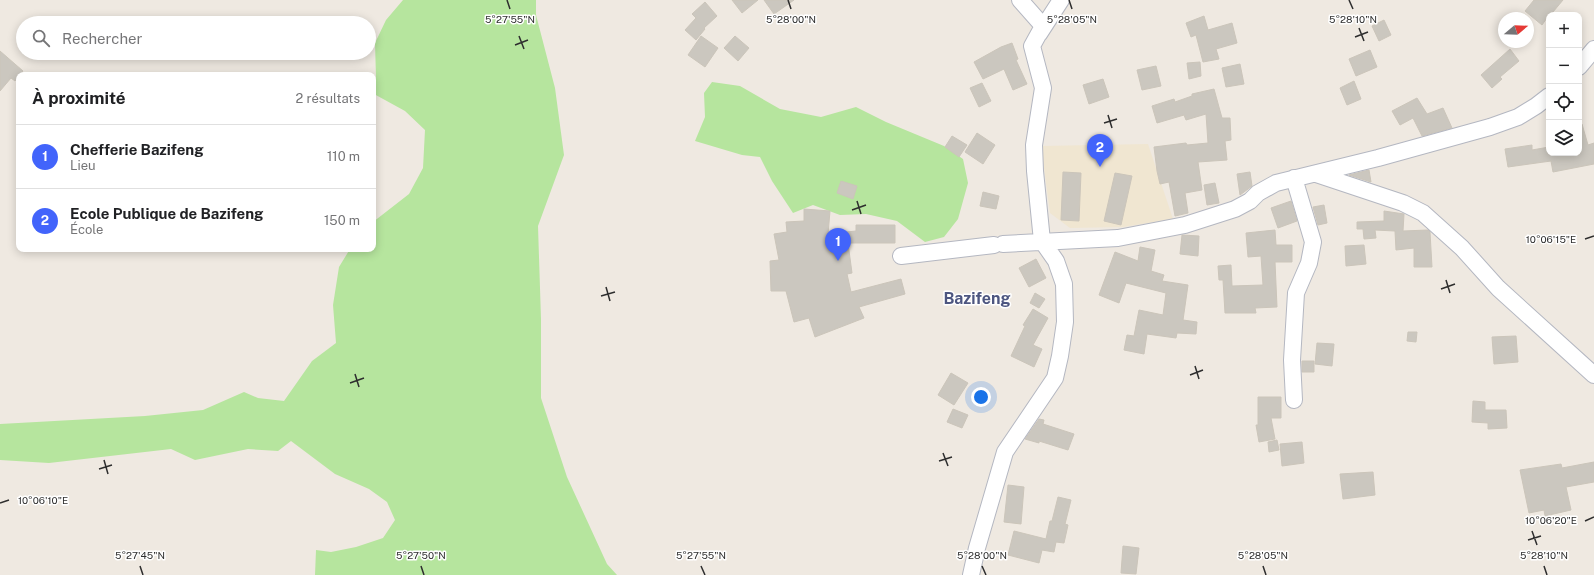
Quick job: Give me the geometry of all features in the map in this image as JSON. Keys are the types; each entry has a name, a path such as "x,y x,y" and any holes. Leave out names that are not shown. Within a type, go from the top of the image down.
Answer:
{"street":[{"path":"971,575 976,548 1005,452 1055,378 1065,322 1064,284 1056,261 1042,241 1035,171 1034,145 1043,88 1032,46 1043,26 1020,0"},
{"path":"1032,46 1061,0"},
{"path":"1582,63 1594,49"},
{"path":"901,256 999,244 1118,238 1185,224 1235,209 1250,201 1258,192 1276,183 1316,174 1490,127 1518,117 1546,98"},
{"path":"1316,174 1403,203 1423,213 1462,248 1498,288 1594,374"},
{"path":"1294,178 1313,242 1309,264 1296,293 1292,360 1294,400"}],"shaded area":[{"path":"1148,144 1173,219 1123,227 1070,228 1050,213 1041,146"}],"green space":[{"path":"403,0 536,0 536,15 555,88 564,155 538,226 541,319 541,398 567,477 607,564 617,575 315,575 316,550 331,552 356,547 383,538 395,520 387,502 369,489 335,474 291,441 278,451 248,449 195,460 171,449 49,463 0,460 0,424 145,416 203,410 244,392 258,398 284,401 312,361 336,343 333,305 339,267 348,252 376,252 376,220 409,194 423,168 425,130 405,111 376,95 376,41 386,20"},
{"path":"712,82 740,86 780,109 821,117 856,107 886,122 944,146 963,159 968,183 958,219 944,237 925,242 897,221 866,214 840,215 813,205 793,213 772,181 760,157 742,155 695,141 705,117 704,93"}],"building":[{"path":"732,0 758,0 742,13"},
{"path":"764,0 794,0 774,14"},
{"path":"1534,0 1563,0 1553,12 1546,12 1546,19 1542,25 1534,18 1534,12 1525,11"},
{"path":"705,2 717,16 704,28 705,29 696,40 685,30 696,18 692,14"},
{"path":"1204,16 1208,30 1232,23 1237,43 1216,49 1219,59 1203,62 1196,35 1191,37 1186,23"},
{"path":"1384,20 1391,35 1379,41 1372,26"},
{"path":"701,36 718,48 705,67 688,55"},
{"path":"735,36 749,48 738,61 724,48"},
{"path":"1012,43 1018,59 1016,60 1027,84 1013,90 1004,69 983,79 974,62 1001,47"},
{"path":"1510,49 1519,61 1500,77 1502,79 1492,88 1481,75"},
{"path":"1370,50 1377,67 1356,76 1349,59"},
{"path":"0,51 23,71 16,72 15,81 11,78 0,91"},
{"path":"1200,62 1201,76 1189,79 1187,63"},
{"path":"1240,64 1244,84 1226,87 1222,68"},
{"path":"1156,66 1161,86 1142,90 1137,70"},
{"path":"1103,79 1109,97 1089,104 1083,85"},
{"path":"1354,81 1361,99 1347,105 1340,88"},
{"path":"982,83 991,101 979,107 970,88"},
{"path":"1214,89 1222,118 1230,118 1231,140 1225,141 1227,160 1198,162 1202,190 1185,193 1188,213 1175,216 1169,182 1160,184 1154,147 1186,143 1187,145 1208,143 1206,114 1186,120 1184,115 1157,123 1152,106 1174,99 1175,102 1192,96 1192,94"},
{"path":"1417,98 1427,114 1443,108 1452,128 1422,136 1413,118 1400,125 1392,111"},
{"path":"1582,124 1588,145 1594,143 1594,164 1553,172 1551,161 1508,167 1505,149 1532,145 1532,150 1546,148 1546,156 1582,156"},
{"path":"977,133 995,145 983,164 965,152"},
{"path":"952,136 967,145 959,157 945,147"},
{"path":"1369,170 1371,182 1349,175"},
{"path":"1063,172 1081,173 1079,221 1061,220"},
{"path":"1250,172 1252,186 1240,195 1237,174"},
{"path":"1115,173 1132,176 1121,225 1104,221"},
{"path":"841,181 857,186 853,199 837,193"},
{"path":"1215,183 1219,203 1207,205 1204,185"},
{"path":"983,192 999,196 996,209 980,206"},
{"path":"1291,201 1297,221 1278,228 1271,208"},
{"path":"1324,205 1327,223 1318,225 1313,207"},
{"path":"804,209 830,211 828,234 856,231 856,225 895,225 895,243 848,243 852,273 847,274 851,292 901,279 905,294 859,307 864,318 815,337 809,318 794,322 786,291 771,291 770,261 779,260 774,234 787,232 786,222 804,221"},
{"path":"1384,211 1404,214 1403,231 1428,230 1430,232 1432,267 1414,267 1414,248 1396,250 1395,231 1375,230 1376,238 1364,239 1363,229 1357,229 1357,222 1384,221"},
{"path":"1275,230 1276,245 1292,245 1292,262 1275,262 1277,307 1255,308 1256,313 1225,313 1223,280 1219,280 1218,266 1231,265 1232,286 1263,285 1261,256 1248,257 1246,233"},
{"path":"1182,235 1199,236 1198,256 1180,254"},
{"path":"1364,245 1366,264 1346,266 1345,246"},
{"path":"1140,247 1155,250 1151,271 1164,275 1162,281 1188,285 1183,320 1197,322 1196,334 1177,333 1176,338 1147,334 1144,354 1124,350 1127,335 1134,336 1139,310 1163,315 1166,293 1126,283 1119,303 1099,295 1115,252 1138,261"},
{"path":"1036,259 1046,278 1029,287 1019,268"},
{"path":"1035,293 1045,299 1039,308 1030,303"},
{"path":"1033,309 1048,318 1033,345 1042,349 1034,367 1011,356 1025,326 1023,325"},
{"path":"1408,332 1417,332 1416,342 1407,341"},
{"path":"1516,336 1518,362 1494,364 1492,337"},
{"path":"1317,343 1334,344 1332,366 1315,364"},
{"path":"1302,361 1314,361 1314,372 1302,372"},
{"path":"951,373 968,383 954,405 938,395"},
{"path":"1258,397 1281,397 1281,418 1271,418 1275,439 1259,442 1256,425 1258,425"},
{"path":"1473,401 1485,402 1485,410 1506,410 1507,428 1488,429 1488,423 1472,422"},
{"path":"953,409 968,415 962,428 947,422"},
{"path":"1039,419 1044,420 1043,424 1074,434 1068,450 1039,441 1039,443 1025,439"},
{"path":"1277,440 1279,450 1269,452 1268,442"},
{"path":"1302,442 1304,463 1282,466 1280,444"},
{"path":"1594,462 1594,482 1566,487 1571,510 1545,516 1544,510 1529,513 1520,470 1561,464 1562,468"},
{"path":"1373,472 1375,495 1343,499 1340,474"},
{"path":"1008,485 1024,487 1021,524 1004,522"},
{"path":"1058,497 1071,500 1065,524 1068,525 1064,543 1056,542 1054,552 1042,550 1039,563 1008,555 1014,531 1046,539"},
{"path":"1123,546 1139,548 1136,574 1121,573"}],"place":[{"name":"Ecole Publique de Bazifeng","path":"1100,167"},
{"name":"Chefferie Bazifeng","path":"838,261"}],"district":[{"name":"Bazifeng","path":"977,298"}]}
